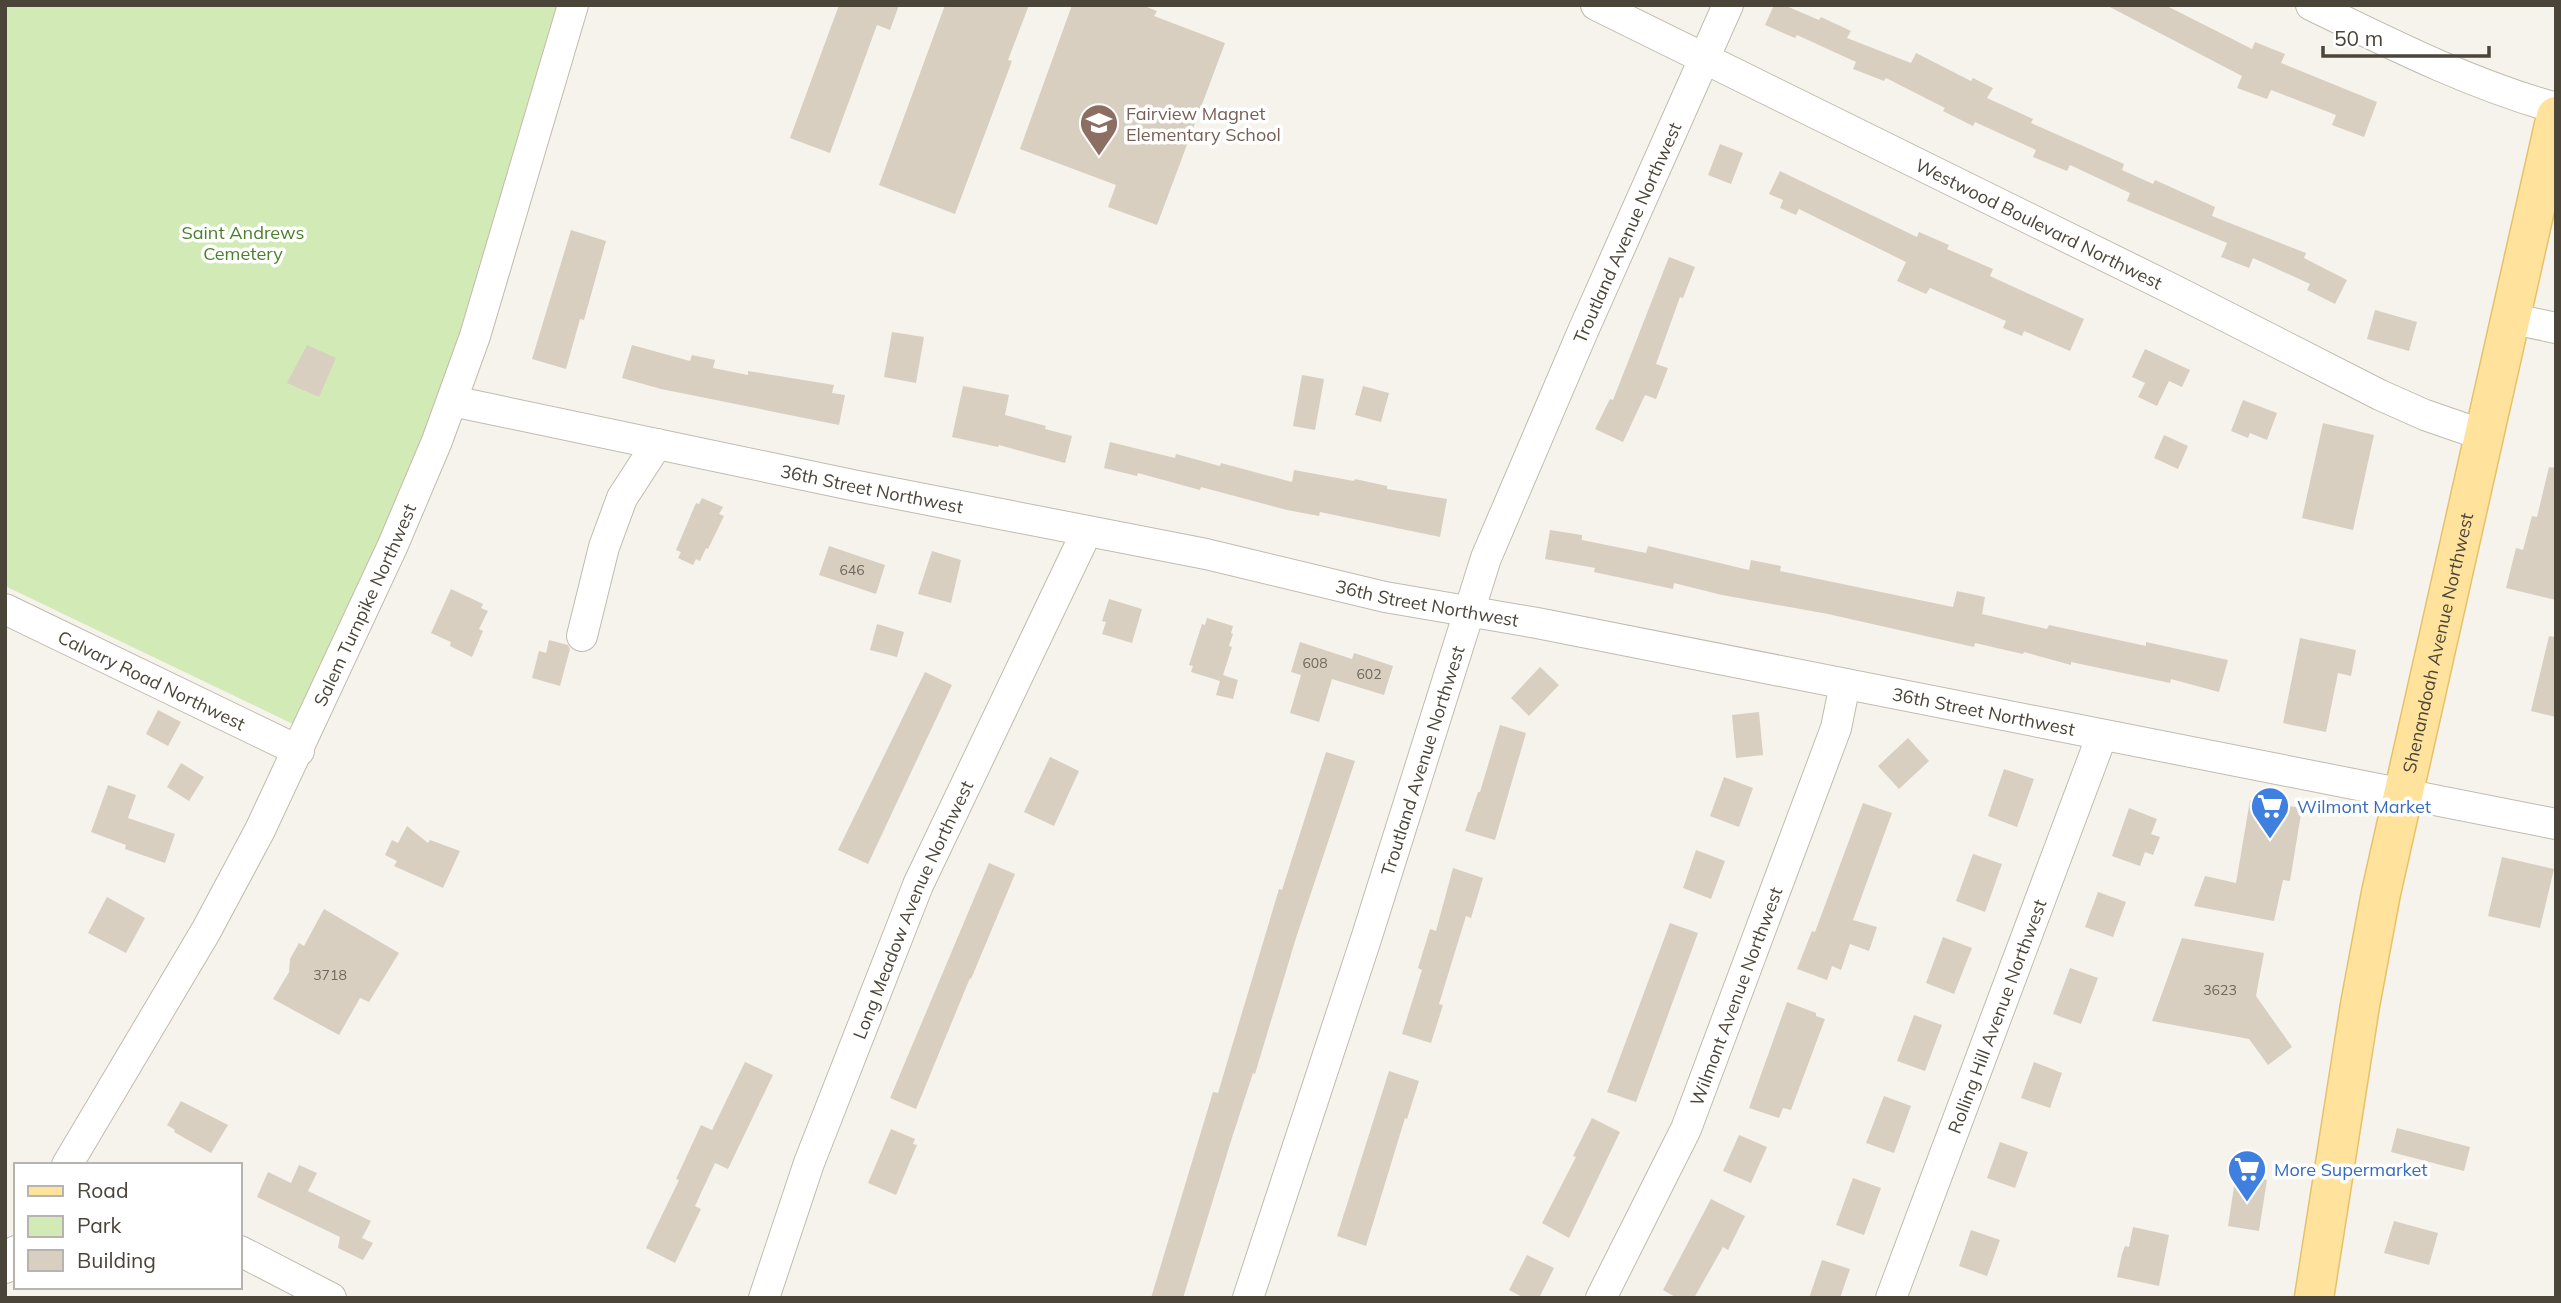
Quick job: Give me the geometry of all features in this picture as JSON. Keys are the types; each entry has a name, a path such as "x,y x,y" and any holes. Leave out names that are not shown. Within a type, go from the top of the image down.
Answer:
{"main road":[{"name":"Shenandoah Avenue Northwest","path":"2314,1298 2360,1005 2403,794 2556,116"}],"street":[{"name":"Salem Turnpike Northwest","path":"70,1163 206,931 260,830 393,545 452,401 475,336 573,5"},
{"name":"Westwood Boulevard Northwest","path":"1596,5 2174,290 2380,395 2425,415 2483,435"},
{"name":"Troutland Avenue Northwest","path":"1248,1298 1367,936 1486,558 1728,5"},
{"path":"2311,5 2473,80 2510,95 2556,107"},
{"path":"2509,318 2556,328"},
{"name":"36th Street Northwest","path":"452,401 1206,554 1385,597 1469,611 2556,824"},
{"path":"582,636 604,547 622,498 657,444"},
{"name":"Long Meadow Avenue Northwest","path":"764,1298 809,1163 918,885 1087,531"},
{"name":"Calvary Road Northwest","path":"5,609 299,751"},
{"name":"Wilmont Avenue Northwest","path":"1601,1298 1686,1129 1836,728 1845,684"},
{"name":"Rolling Hill Avenue Northwest","path":"1891,1298 2102,735"},
{"path":"242,1252 331,1298"}],"green space":[{"name":"Saint Andrews Cemetery","path":"5,5 557,5 481,272 432,416 367,572 295,725 5,586"}],"building":[{"path":"839,5 899,5 890,30 877,25 830,153 790,138"},
{"path":"945,5 1029,5 1008,60 1012,61 955,214 879,185"},
{"path":"1072,5 1142,5 1157,11 1154,16 1225,43 1157,225 1108,207 1116,185 1020,149"},
{"path":"1774,5 1784,5 1819,20 1821,17 1851,31 1847,38 1911,63 1916,53 1971,81 1973,78 1993,88 1987,98 2033,119 2031,123 2124,164 2122,170 2153,184 2155,180 2215,207 2212,216 2306,253 2304,258 2347,280 2335,304 2307,290 2310,284 2253,258 2249,268 2221,257 2227,243 2127,201 2130,193 2070,165 2067,171 2033,157 2036,150 1975,122 1973,126 1943,111 1945,108 1886,78 1884,81 1853,69 1856,62 1797,35 1795,38 1765,25"},
{"path":"2106,5 2165,5 2252,49 2255,42 2285,54 2281,63 2377,102 2364,137 2332,125 2336,115 2271,90 2267,99 2237,88 2242,76"},
{"path":"1720,144 1743,153 1731,184 1708,175"},
{"path":"1780,171 1917,237 1919,232 1949,245 1947,249 1993,269 1990,276 2084,319 2070,351 2024,331 2022,336 2003,328 2006,321 1930,288 1926,294 1897,281 1906,262 1799,209 1796,215 1780,208 1783,200 1769,194"},
{"path":"571,230 606,241 584,320 580,319 566,369 532,359"},
{"path":"1669,257 1695,267 1683,298 1680,297 1656,364 1668,368 1656,399 1645,395 1623,442 1595,429 1610,399 1613,400"},
{"path":"2375,310 2417,322 2409,351 2367,339"},
{"path":"892,332 924,337 916,383 884,377"},
{"path":"307,345 336,358 319,397 287,383"},
{"path":"632,345 690,361 692,355 715,360 713,368 748,375 748,371 834,385 832,393 845,395 839,425 661,389 622,378"},
{"path":"2145,349 2190,370 2182,387 2169,381 2157,406 2138,397 2145,383 2132,377"},
{"path":"1302,375 1324,379 1315,430 1293,426"},
{"path":"963,386 1009,395 1005,415 1072,436 1065,463 999,445 998,447 952,437"},
{"path":"1363,386 1389,393 1381,422 1355,415"},
{"path":"2243,400 2277,413 2267,440 2250,433 2248,438 2231,431"},
{"path":"2323,423 2374,435 2353,530 2302,518"},
{"path":"2164,435 2188,446 2178,469 2154,458"},
{"path":"1110,442 1175,458 1176,454 1220,466 1221,463 1292,482 1294,470 1354,481 1355,479 1387,486 1387,489 1447,499 1440,537 1320,512 1319,516 1287,510 1201,487 1200,490 1138,473 1137,476 1104,468"},
{"path":"2549,467 2556,468 2556,600 2506,588 2516,548 2523,550 2532,516 2537,517"},
{"path":"702,498 723,507 719,514 724,516 708,549 706,548 700,561 696,559 693,565 678,558 681,552 676,550 696,503 699,504"},
{"path":"1550,530 1582,535 1582,540 1646,553 1648,546 1749,570 1751,560 1781,566 1780,571 1953,607 1957,591 1985,597 1982,614 2047,629 2049,625 2228,660 2219,692 2171,679 2170,683 2071,662 2071,665 2024,652 2023,654 1975,643 1974,647 1674,583 1673,589 1594,572 1595,568 1545,559"},
{"path":"829,546 885,565 876,594 819,575"},
{"path":"932,551 961,560 951,603 918,594"},
{"path":"451,589 483,604 481,608 488,611 479,629 483,631 472,657 450,646 451,642 431,633"},
{"path":"1109,599 1142,609 1132,643 1102,634 1106,622 1102,621"},
{"path":"1207,618 1233,626 1229,646 1232,647 1223,675 1238,680 1233,699 1216,695 1220,681 1191,672 1193,666 1189,665 1202,624 1205,625"},
{"path":"877,624 904,632 897,657 870,650"},
{"path":"2549,636 2556,637 2556,717 2531,711"},
{"path":"2300,638 2356,650 2351,676 2338,673 2326,732 2283,723"},
{"path":"549,640 568,645 570,649 560,686 532,678 539,651 546,653"},
{"path":"1300,642 1352,659 1354,653 1393,666 1384,695 1332,679 1319,722 1290,713 1301,675 1291,672"},
{"path":"1540,667 1559,685 1529,716 1511,698"},
{"path":"925,672 952,685 868,864 838,850"},
{"path":"158,710 181,722 168,746 146,734"},
{"path":"1759,712 1763,755 1736,758 1732,715"},
{"path":"1500,725 1526,733 1495,840 1465,831"},
{"path":"1908,738 1929,761 1899,789 1878,766"},
{"path":"1326,752 1355,761 1296,938 1255,1074 1253,1073 1231,1141 1183,1298 1151,1298 1213,1092 1218,1093 1279,889 1282,890"},
{"path":"1050,757 1079,771 1054,826 1024,812"},
{"path":"181,763 204,777 189,801 167,787"},
{"path":"2004,769 2034,779 2017,827 1988,816"},
{"path":"1724,777 1753,788 1739,827 1710,816"},
{"path":"108,785 136,795 128,818 175,834 165,863 125,849 126,845 91,832"},
{"path":"2250,800 2302,808 2290,881 2283,880 2274,921 2194,906 2205,876 2236,883"},
{"path":"1863,803 1892,813 1853,920 1877,927 1869,951 1850,944 1841,970 1832,966 1827,980 1797,969 1812,931 1815,932"},
{"path":"2129,808 2157,819 2151,834 2160,837 2153,855 2145,852 2140,866 2112,856"},
{"path":"407,826 428,843 430,840 460,851 443,888 394,866 397,861 385,855 392,840 398,843"},
{"path":"1696,850 1725,861 1711,899 1683,888"},
{"path":"1973,854 2002,864 1985,912 1956,901"},
{"path":"2502,857 2554,869 2540,928 2488,916"},
{"path":"989,863 1015,874 916,1109 890,1098"},
{"path":"1453,868 1483,878 1471,918 1466,916 1439,1004 1443,1005 1431,1043 1402,1034 1422,970 1418,968 1430,929 1436,931"},
{"path":"2098,892 2126,902 2113,937 2085,927"},
{"path":"107,897 145,918 126,953 88,933"},
{"path":"324,909 399,953 369,1002 360,998 339,1035 273,999 289,972 290,959 299,943 304,946"},
{"path":"1670,923 1698,933 1636,1102 1607,1092"},
{"path":"1943,937 1972,948 1954,994 1926,983"},
{"path":"2182,938 2264,953 2256,996 2292,1047 2268,1065 2249,1039 2152,1021"},
{"path":"2070,968 2098,978 2081,1024 2053,1014"},
{"path":"1787,1002 1825,1019 1791,1110 1783,1108 1779,1118 1749,1108"},
{"path":"1914,1015 1942,1025 1925,1071 1897,1061"},
{"path":"745,1062 773,1075 728,1169 715,1163 695,1206 701,1209 675,1263 646,1248 679,1180 676,1179 701,1125 712,1130"},
{"path":"2034,1062 2062,1073 2050,1108 2021,1098"},
{"path":"1389,1071 1419,1081 1366,1246 1337,1236"},
{"path":"1884,1096 1911,1106 1894,1153 1866,1143"},
{"path":"181,1101 228,1125 211,1153 174,1132 175,1130 167,1125"},
{"path":"1592,1118 1620,1132 1569,1238 1542,1223 1576,1157 1573,1156"},
{"path":"2397,1128 2470,1147 2464,1171 2391,1152"},
{"path":"891,1129 915,1139 913,1144 917,1145 896,1195 868,1183"},
{"path":"1739,1135 1767,1147 1751,1183 1723,1171"},
{"path":"2000,1142 2028,1152 2015,1188 1987,1178"},
{"path":"299,1165 317,1173 308,1191 371,1221 362,1238 373,1243 363,1260 338,1248 340,1237 257,1197 268,1172 291,1183"},
{"name":"More Supermarket","path":"2236,1174 2267,1180 2259,1231 2228,1226"},
{"path":"1853,1178 1881,1188 1864,1235 1836,1225"},
{"path":"1711,1199 1745,1216 1728,1250 1723,1247 1694,1298 1677,1298 1663,1290"},
{"path":"2394,1221 2438,1233 2429,1265 2384,1253"},
{"path":"2133,1227 2169,1235 2159,1286 2117,1277 2125,1246 2129,1247"},
{"path":"1971,1230 2000,1240 1987,1276 1959,1266"},
{"path":"1527,1255 1554,1268 1539,1298 1524,1298 1509,1290"},
{"path":"1822,1260 1850,1269 1840,1298 1809,1298"}],"place":[{"name":"Fairview Magnet Elementary School","path":"1099,157"},
{"name":"Wilmont Market","path":"2270,840"},
{"name":"More Supermarket","path":"2247,1203"}]}
